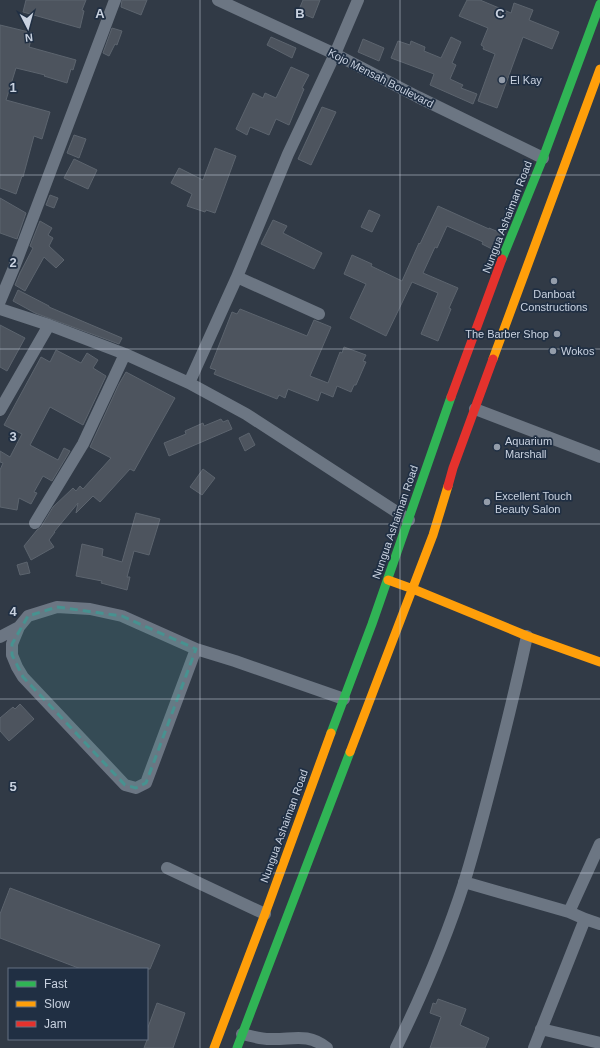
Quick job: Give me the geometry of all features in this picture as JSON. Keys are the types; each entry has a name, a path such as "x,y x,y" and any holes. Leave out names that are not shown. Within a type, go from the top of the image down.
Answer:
{"main road":[{"name":"Nungua Ashaiman Road","path":"214,1048 388,580 450,401 502,260 543,158 566,92 600,4"},
{"path":"236,1048 413,589 433,535 453,468 512,306 596,90 600,69"},
{"path":"388,580 527,636 600,662"}],"street":[{"path":"0,301 115,0"},
{"name":"Kojo Mensah Boulevard","path":"218,0 335,54 418,97 543,158"},
{"path":"190,383 237,277 288,154 335,54 358,0"},
{"path":"237,277 319,314"},
{"path":"0,309 49,325 126,354 190,383 246,414 408,520"},
{"path":"0,410 49,325"},
{"path":"34,523 83,444 126,354"},
{"path":"475,409 600,458"},
{"path":"196,648 146,783 136,788 125,785 23,677 17,668 12,655 12,644 19,627 28,616 57,607 90,609 122,616 196,648 344,699"},
{"path":"0,637 19,627"},
{"path":"396,1048 440,950 464,882 514,696 527,636"},
{"path":"569,912 600,844"},
{"path":"167,868 265,914"},
{"path":"464,882 569,912 600,924"},
{"path":"534,1048 585,919"},
{"path":"541,1029 600,1043"},
{"path":"242,1034 267,1039 301,1037 314,1040 327,1048"}],"highlighted area":[{"path":"57,607 122,616 196,649 146,783 136,788 125,785 44,700 23,677 12,655 12,644 28,616"}],"building":[{"path":"26,0 86,0 82,10 84,11 80,28 23,12"},
{"path":"122,0 147,0 141,15 121,7"},
{"path":"303,0 320,0 313,18 298,12"},
{"path":"467,0 480,0 511,13 514,3 533,10 529,20 559,32 552,49 523,37 497,108 478,101 495,54 483,49 484,47 481,45 488,28 459,16"},
{"path":"0,25 33,33 29,47 76,60 73,70 71,69 67,83 44,76 45,75 16,68 6,100 50,112 42,139 34,136 23,177 22,176 16,194 0,188"},
{"path":"112,28 122,31 117,45 115,44 109,56 103,53"},
{"path":"271,37 296,48 292,58 267,45"},
{"path":"451,37 461,42 452,63 456,65 450,79 463,85 461,88 477,94 473,104 430,85 434,74 391,58 398,41 410,45 411,41 425,47 424,51 441,58"},
{"path":"363,39 384,48 379,61 358,52"},
{"path":"291,67 309,75 302,88 304,89 289,125 276,119 269,135 250,127 247,135 236,129 253,93 263,98 265,93 276,98"},
{"path":"322,107 336,112 311,165 298,159"},
{"path":"74,135 86,139 79,158 67,153"},
{"path":"215,148 236,156 215,213 206,210 205,212 187,206 192,194 171,183 179,168 203,180"},
{"path":"74,159 97,170 88,189 64,178"},
{"path":"50,195 58,198 54,208 46,205"},
{"path":"0,198 26,213 17,239 0,233"},
{"path":"438,206 501,233 494,250 482,244 483,242 447,226 423,273 458,288 449,308 451,309 438,341 421,334 438,293 412,282 386,336 350,318 366,284 344,274 352,255 372,264 371,266 402,281"},
{"path":"369,210 380,215 372,232 361,227"},
{"path":"273,220 287,226 283,233 322,253 314,269 261,244"},
{"path":"40,221 52,228 48,235 53,238 49,246 64,260 56,268 44,257 25,291 15,285 33,248 30,246"},
{"path":"18,290 49,307 122,338 119,344 35,313 13,301"},
{"path":"240,309 307,336 314,320 331,327 310,376 328,383 340,352 342,353 344,347 366,355 363,361 366,362 356,385 354,385 351,392 337,386 333,397 321,392 318,401 288,389 285,398 279,395 277,399 214,374 216,370 210,368 232,312 237,314"},
{"path":"0,325 25,338 7,371 0,367"},
{"path":"56,350 81,363 87,353 98,360 93,368 106,376 83,425 50,407 30,445 58,460 64,448 70,451 52,481 43,476 34,492 37,493 31,504 19,498 17,510 0,507 0,470 3,463 0,462 0,451 10,457 22,434 4,425 41,357 50,362"},
{"path":"126,372 175,398 134,471 130,469 100,502 93,496 76,513 78,503 49,540 54,547 31,560 24,546 41,527 53,507 73,488 76,491 80,486 83,489 111,458 90,447"},
{"path":"221,419 223,422 228,420 232,429 169,456 164,443 186,434 185,431 203,423 204,426"},
{"path":"249,433 255,445 245,451 239,438"},
{"path":"203,469 215,478 202,495 190,487"},
{"path":"136,513 160,519 149,555 134,551 127,577 130,577 127,590 101,583 102,581 76,576 82,544 103,549 102,556 122,562"},
{"path":"27,562 30,573 20,575 17,565"},
{"path":"20,704 34,719 9,741 0,731 0,718 13,707 15,709"},
{"path":"10,888 160,945 150,969 78,968 0,938 0,914"},
{"path":"438,999 466,1009 460,1025 489,1038 485,1048 430,1048 441,1017 430,1013 433,1003 436,1004"},
{"path":"157,1003 185,1013 173,1048 144,1048 148,1040 148,1027"}],"traffic: fast":[{"path":"502,259 543,158 600,4"},
{"path":"331,733 372,624 451,397"},
{"path":"237,1048 350,752"}],"traffic: slow":[{"path":"493,359 600,69"},
{"path":"350,752 433,535 448,486"},
{"path":"388,580 527,636 600,662"},
{"path":"214,1048 331,733"}],"traffic: jam":[{"path":"451,397 502,259"},
{"path":"448,486 453,468 493,359"}],"place":[{"name":"El Kay","path":"502,80"},
{"name":"Danboat Constructions","path":"554,281"},
{"name":"The Barber Shop","path":"557,334"},
{"name":"Wokos","path":"553,351"},
{"name":"Aquarium Marshall","path":"497,447"},
{"name":"Excellent Touch Beauty Salon","path":"487,502"}]}
